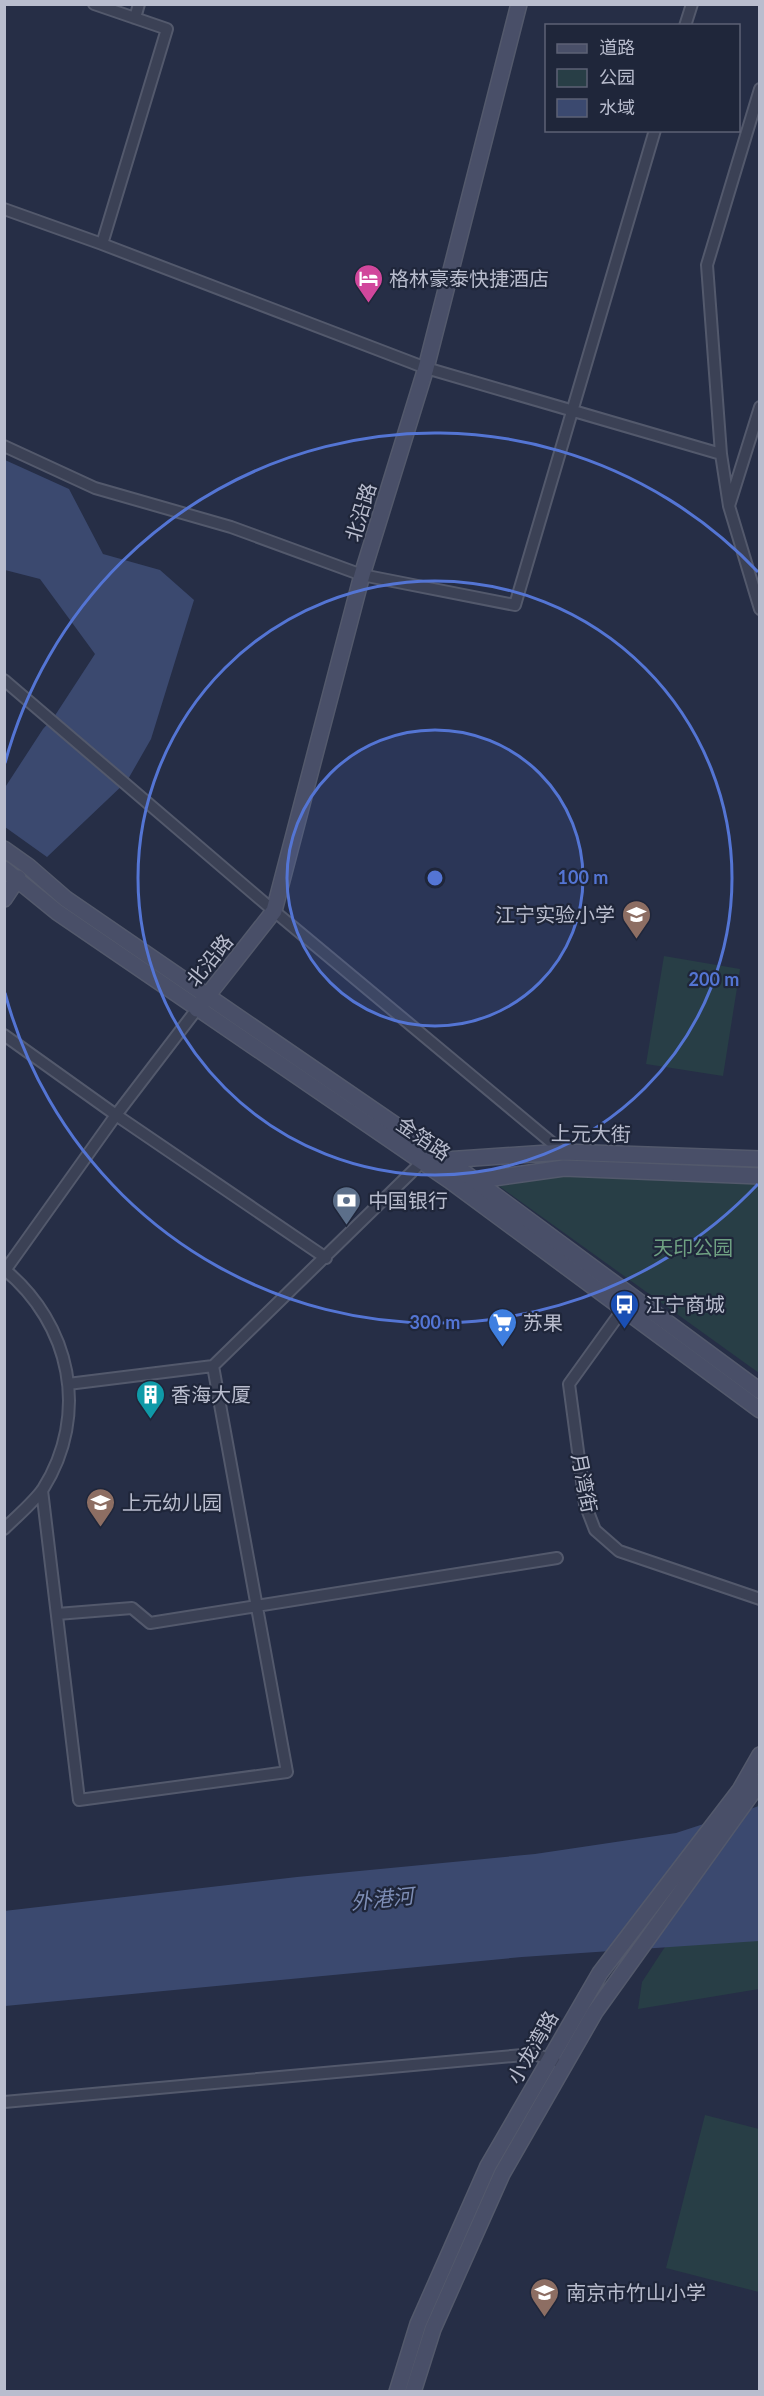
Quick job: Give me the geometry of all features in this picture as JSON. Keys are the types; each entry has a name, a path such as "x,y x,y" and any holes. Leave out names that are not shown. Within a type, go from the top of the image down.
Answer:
{"main road":[{"name":"北沿路","path":"202,1003 274,911 362,575 426,368 519,4"},
{"path":"4,849 28,866 61,906"},
{"path":"4,868 61,906"},
{"path":"4,899 18,878"},
{"name":"金箔路","path":"61,906 202,1003 449,1180 759,1410"},
{"name":"金箔路","path":"202,1003 447,1160 759,1391"},
{"name":"上元大街","path":"422,1162 563,1152 759,1159"},
{"name":"上元大街","path":"449,1180 476,1182 564,1168 759,1176"},
{"name":"小龙湾路","path":"414,2391 433,2329 502,2174 595,2012 752,1788 759,1755"},
{"name":"小龙湾路","path":"397,2391 418,2324 488,2166 581,2004 600,1973 752,1788"}],"street":[{"path":"93,4 167,29 102,244"},
{"path":"135,18 139,4"},
{"path":"687,24 692,4"},
{"path":"759,89 707,265 721,454 729,506 759,609"},
{"path":"4,446 95,488 231,528 362,575 515,605 654,132"},
{"path":"4,209 102,244 426,368 721,454"},
{"path":"729,506 759,407"},
{"path":"4,680 274,911 563,1152"},
{"path":"4,1529 42,1490 61,1453 70,1412 68,1384 56,1331 34,1297 5,1269 116,1115 202,1003"},
{"path":"4,1035 116,1115 326,1258"},
{"path":"68,1384 213,1366 422,1162"},
{"name":"月湾街","path":"624,1309 569,1384 585,1504 595,1530 619,1551 759,1599"},
{"path":"42,1490 79,1800 287,1772 213,1366"},
{"path":"57,1614 132,1608 150,1623 557,1558"},
{"path":"4,2102 534,2054 550,2058 564,2067"}],"green space":[{"path":"664,956 740,969 723,1076 646,1064"},
{"name":"天印公园","path":"564,1175 759,1183 759,1373 499,1186"},
{"path":"759,1803 759,1989 638,2009 642,1982"},
{"path":"705,2115 759,2129 759,2292 666,2268"}],"water":[{"path":"5,460 69,489 103,554 160,570 194,600 151,739 127,781 47,857 5,827 4,789 95,654 40,579 5,570"},
{"name":"外港河","path":"759,1806 759,1941 522,1957 5,2006 4,1911 297,1877 535,1854 676,1833"}],"place":[{"name":"格林豪泰快捷酒店","path":"368,304"},
{"name":"江宁实验小学","path":"636,940"},
{"name":"中国银行","path":"347,1226"},
{"name":"江宁商城","path":"624,1330"},
{"name":"苏果","path":"502,1348"},
{"name":"香海大厦","path":"150,1420"},
{"name":"上元幼儿园","path":"101,1528"},
{"name":"南京市竹山小学","path":"545,2318"}]}
